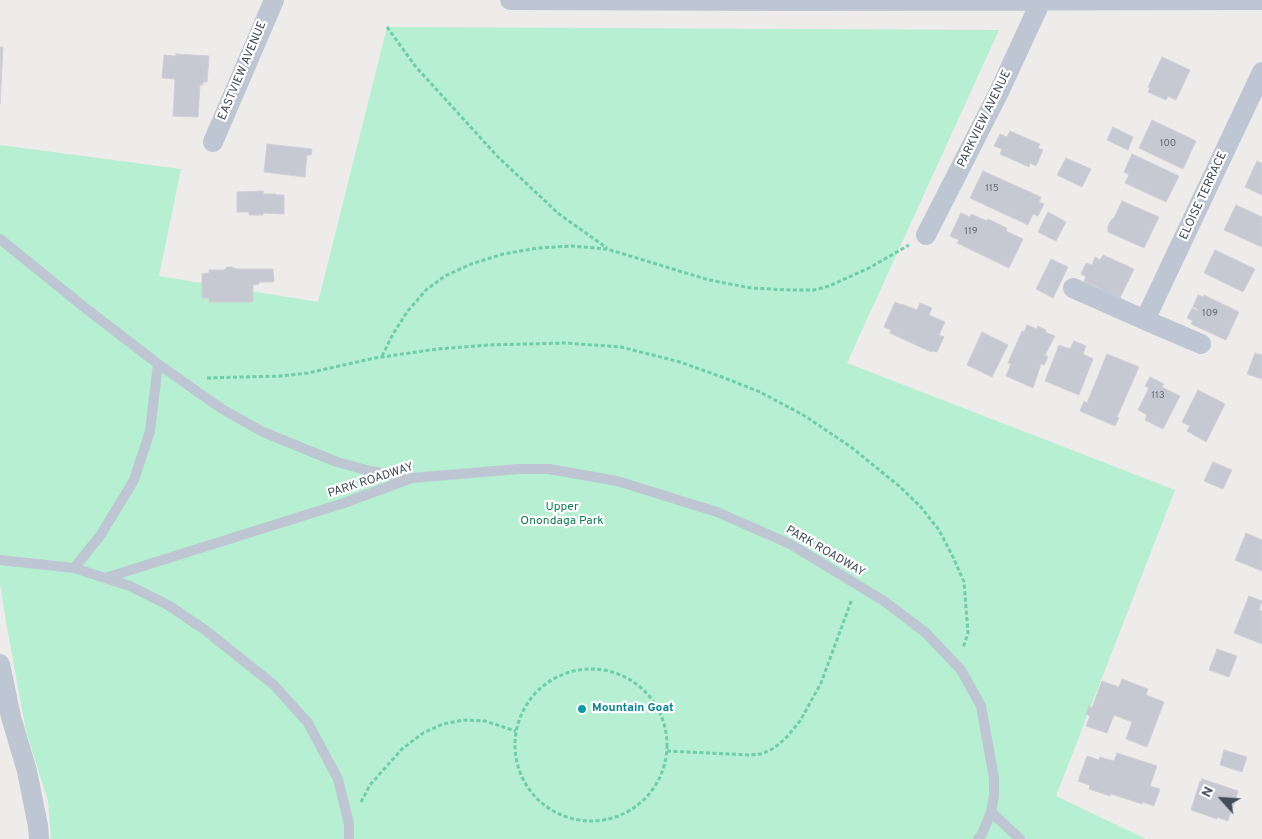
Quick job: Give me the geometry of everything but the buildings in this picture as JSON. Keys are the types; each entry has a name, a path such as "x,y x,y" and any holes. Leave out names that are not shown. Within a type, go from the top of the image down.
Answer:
{"street":[{"name":"EASTVIEW AVENUE","path":"213,142 274,0"},
{"path":"510,0 1262,0"},
{"name":"PARKVIEW AVENUE","path":"926,235 999,92 1041,1"},
{"name":"ELOISE TERRACE","path":"1145,320 1262,72"},
{"path":"1073,288 1201,344"},
{"path":"0,664 10,717 27,771 38,826 38,839"}],"lane":[{"path":"0,239 158,364 222,409 263,432 337,462 370,471 412,478"},
{"path":"74,568 100,536 134,480 150,431 158,364"},
{"name":"PARK ROADWAY","path":"105,578 344,503 412,478 518,469 549,469 617,481 717,512 790,544 884,601 926,633 961,670 981,706 994,778 994,796 991,812 978,839"},
{"path":"0,560 74,568 130,586 168,605 205,630 274,684 308,723 338,779 349,824 349,839"},
{"path":"991,812 1020,839"},
{"path":"349,824 358,839"}],"path":[{"path":"386,27 416,67 498,157 558,214 607,249"},
{"path":"382,357 393,334 407,312 426,290 445,276 471,264 503,254 538,248 572,246 607,249 709,280 751,288 814,290 829,286 869,268 926,235"},
{"path":"178,378 280,376 308,373 382,357 437,349 489,345 565,343 621,347 680,362 722,377 760,392 798,412 851,447 899,486 920,506 939,530 964,582 968,633 964,645 952,660"},
{"path":"667,751 749,756 762,754 774,748 786,738 800,721 821,683 857,584"},
{"path":"589,669 614,673 637,684 654,703 665,727 667,751 661,775 648,796 628,812 605,821 580,821 556,814 536,799 522,779 515,755 516,731 525,707 542,687 564,674 589,669"},
{"path":"349,824 370,785 402,749 423,733 444,724 464,720 485,721 516,731"}],"green space":[{"name":"Upper Onondaga Park","path":"387,27 999,30 847,363 1175,490 1056,796 1146,839 51,839 48,801 26,731 0,584 0,145 181,169 159,276 318,302"}],"place":[{"name":"Mountain Goat","path":"582,709"}]}
